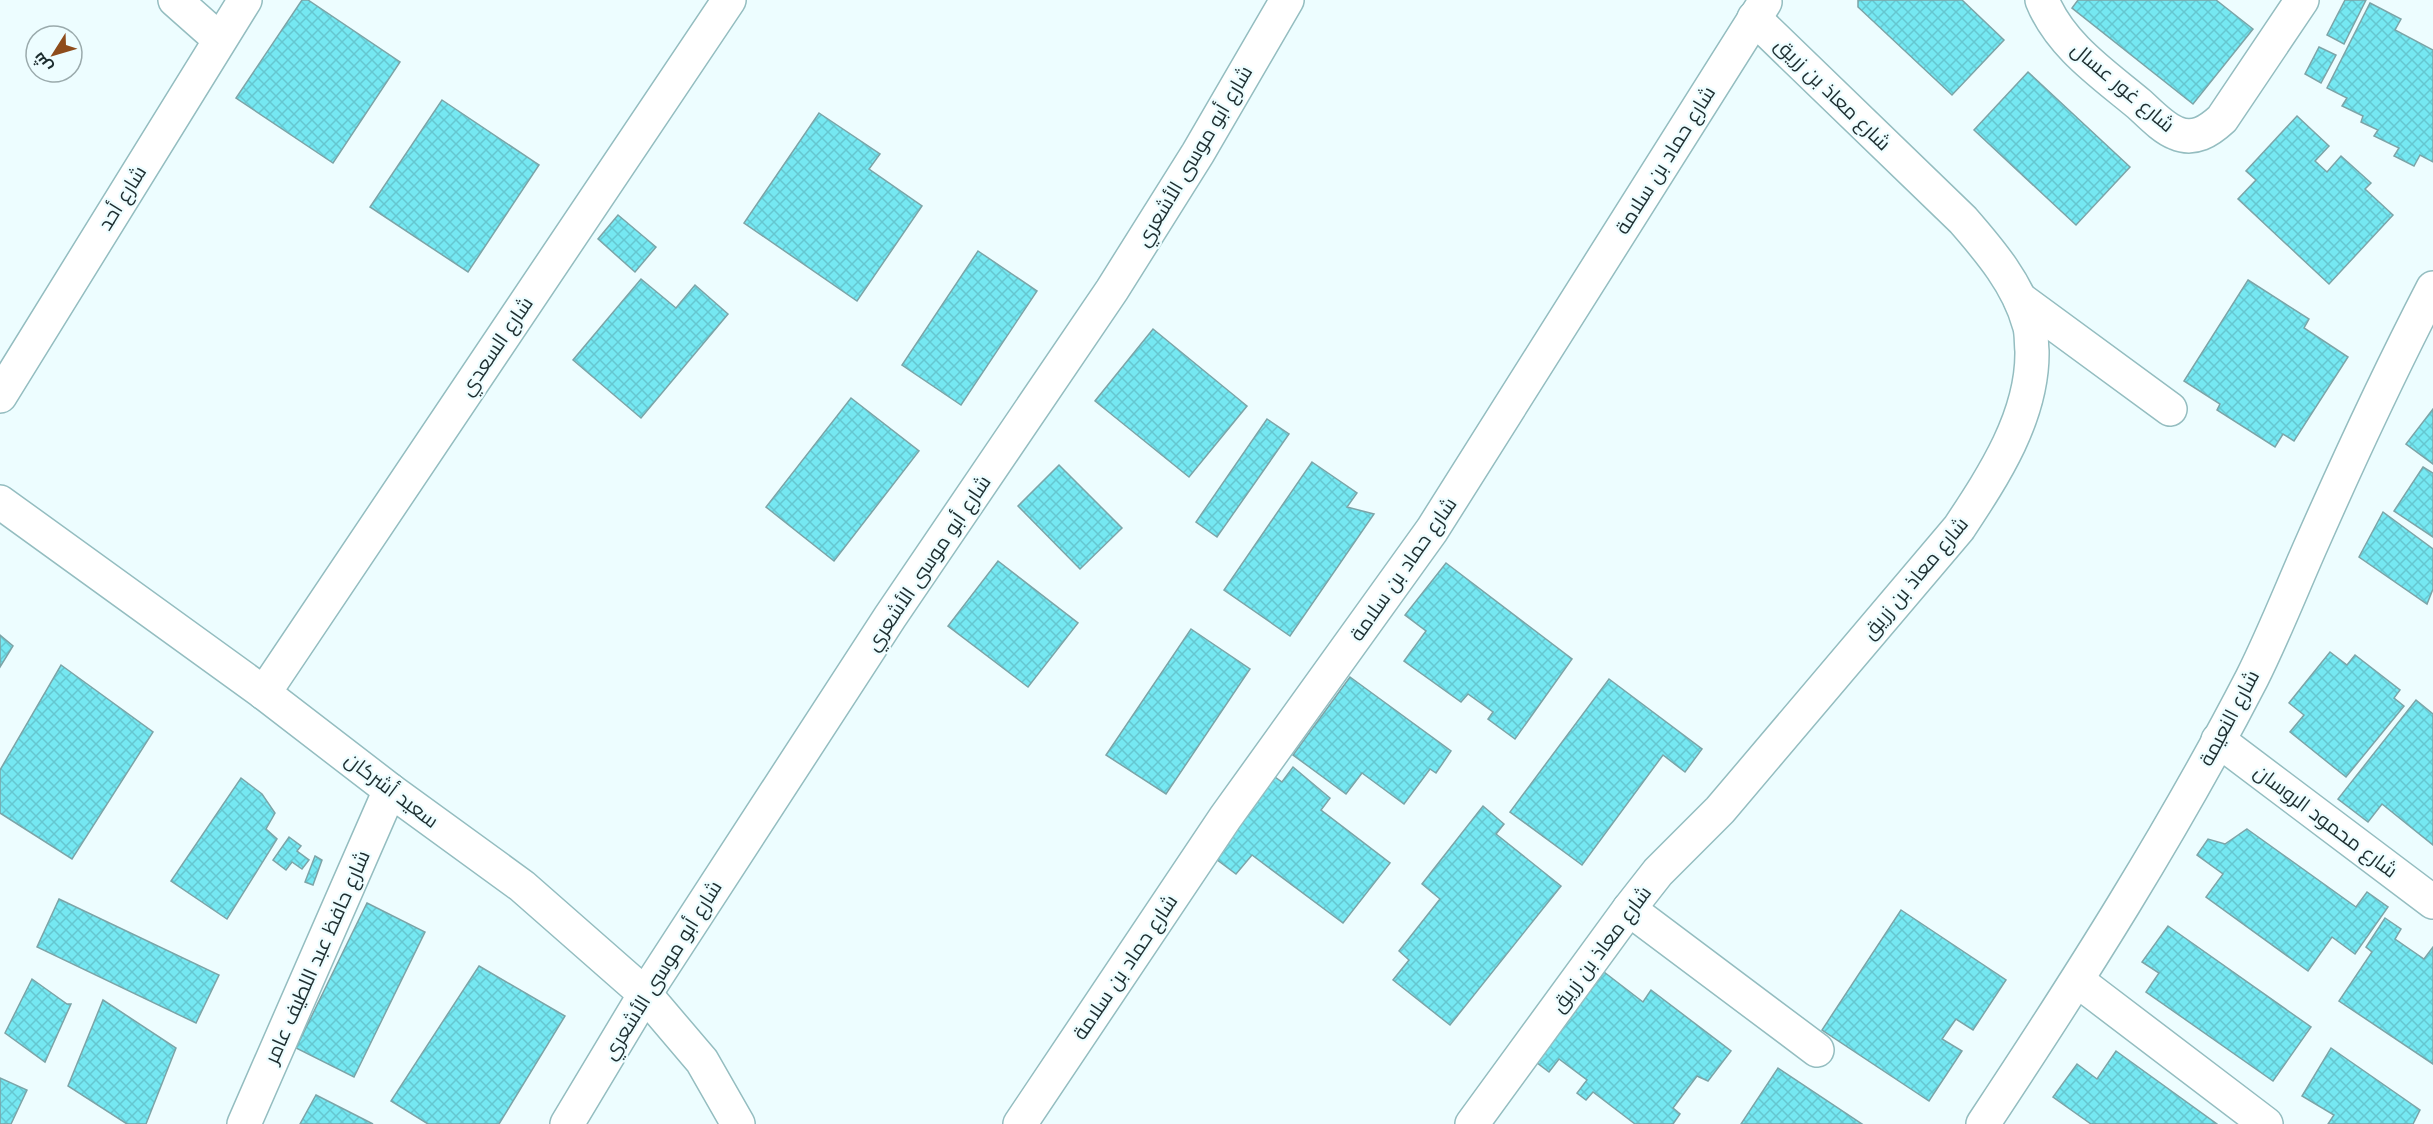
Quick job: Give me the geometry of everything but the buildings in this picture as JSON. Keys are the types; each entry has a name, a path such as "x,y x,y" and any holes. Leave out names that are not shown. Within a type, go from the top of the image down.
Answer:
{"street":[{"path":"175,0 219,39"},
{"name":"شارع أحد","path":"0,396 245,0"},
{"name":"شارع أبو موسى الأشعري","path":"567,1124 645,994 890,617 1112,290 1198,153 1287,0"},
{"name":"شارع غور عسال","path":"2042,0 2048,15 2075,50 2177,134 2194,135 2208,132 2222,119 2302,0"},
{"name":"شارع السعدي","path":"264,693 715,5"},
{"name":"شارع معاذ بن زريق","path":"1472,1124 1658,872 1720,810 1959,528 1992,478 2019,420 2029,388 2032,370 2030,327 2020,299 1993,255 1963,220 1760,9"},
{"name":"شارع حماد بن سلامة","path":"1020,1124 1225,818 1432,530 1760,9"},
{"name":"شارع النعيمة","path":"1983,1124 2078,981 2158,848 2253,676 2322,521 2424,328 2433,288"},
{"path":"2020,299 2170,410"},
{"name":"سعيد أشركان","path":"0,501 264,693 390,790 522,886 645,994 702,1061 738,1124"},
{"name":"شارع محمود الروسان","path":"2218,740 2433,902"},
{"name":"شارع حافظ عبد اللطيف عامر","path":"244,1124 390,790"},
{"path":"1629,909 1817,1050"},
{"path":"2078,981 2265,1124"}]}
